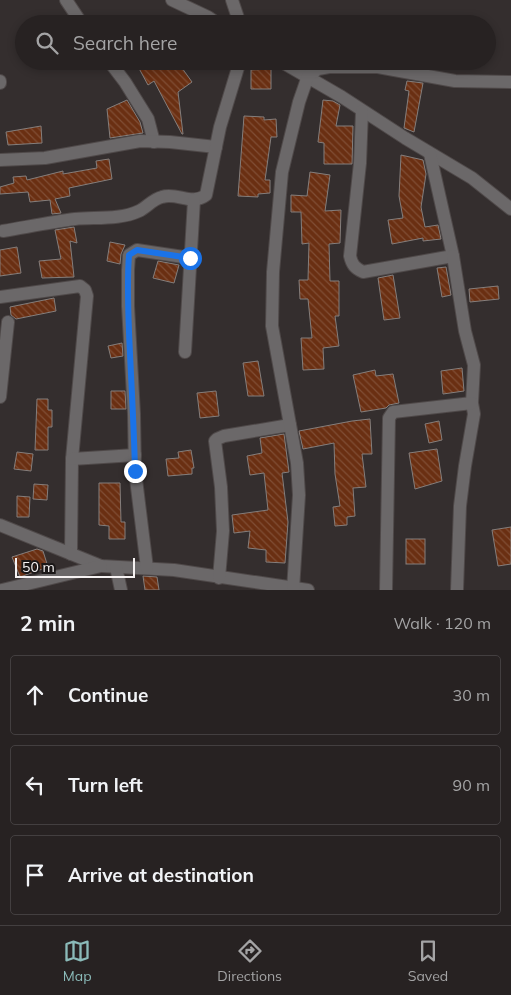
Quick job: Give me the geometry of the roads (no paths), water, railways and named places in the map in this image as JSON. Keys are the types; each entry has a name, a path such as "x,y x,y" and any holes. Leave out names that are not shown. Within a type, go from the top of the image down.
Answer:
{"street":[{"path":"66,0 76,15"},
{"path":"172,0 201,15"},
{"path":"232,0 237,15"},
{"path":"116,70 148,119 154,142"},
{"path":"3,232 139,211 162,197 175,196 194,200 202,198 206,195 220,127 237,70"},
{"path":"297,70 430,154 472,178 511,209"},
{"path":"294,589 300,495 297,463 272,326 273,272 282,172 299,102 308,76 317,70"},
{"path":"394,70 455,81 511,82"},
{"path":"362,112 360,163 350,256 352,264 363,272 453,256"},
{"path":"0,160 45,158 140,142 170,142 216,147"},
{"path":"430,154 453,256 465,331 474,365 472,403 474,414 460,506 456,590"},
{"path":"184,352 194,200"},
{"path":"147,568 135,471 128,297 129,255 137,250 190,258"},
{"path":"0,297 80,286 85,290 87,296 72,459 72,554"},
{"path":"0,397 8,322"},
{"path":"386,590 390,418 393,412 472,403"},
{"path":"219,578 222,522 221,487 215,441 224,436 290,425"},
{"path":"72,459 135,455"},
{"path":"0,525 101,566 174,570 219,578 258,581 308,590"},
{"path":"2,590 101,566"},
{"path":"116,568 121,590"}]}
